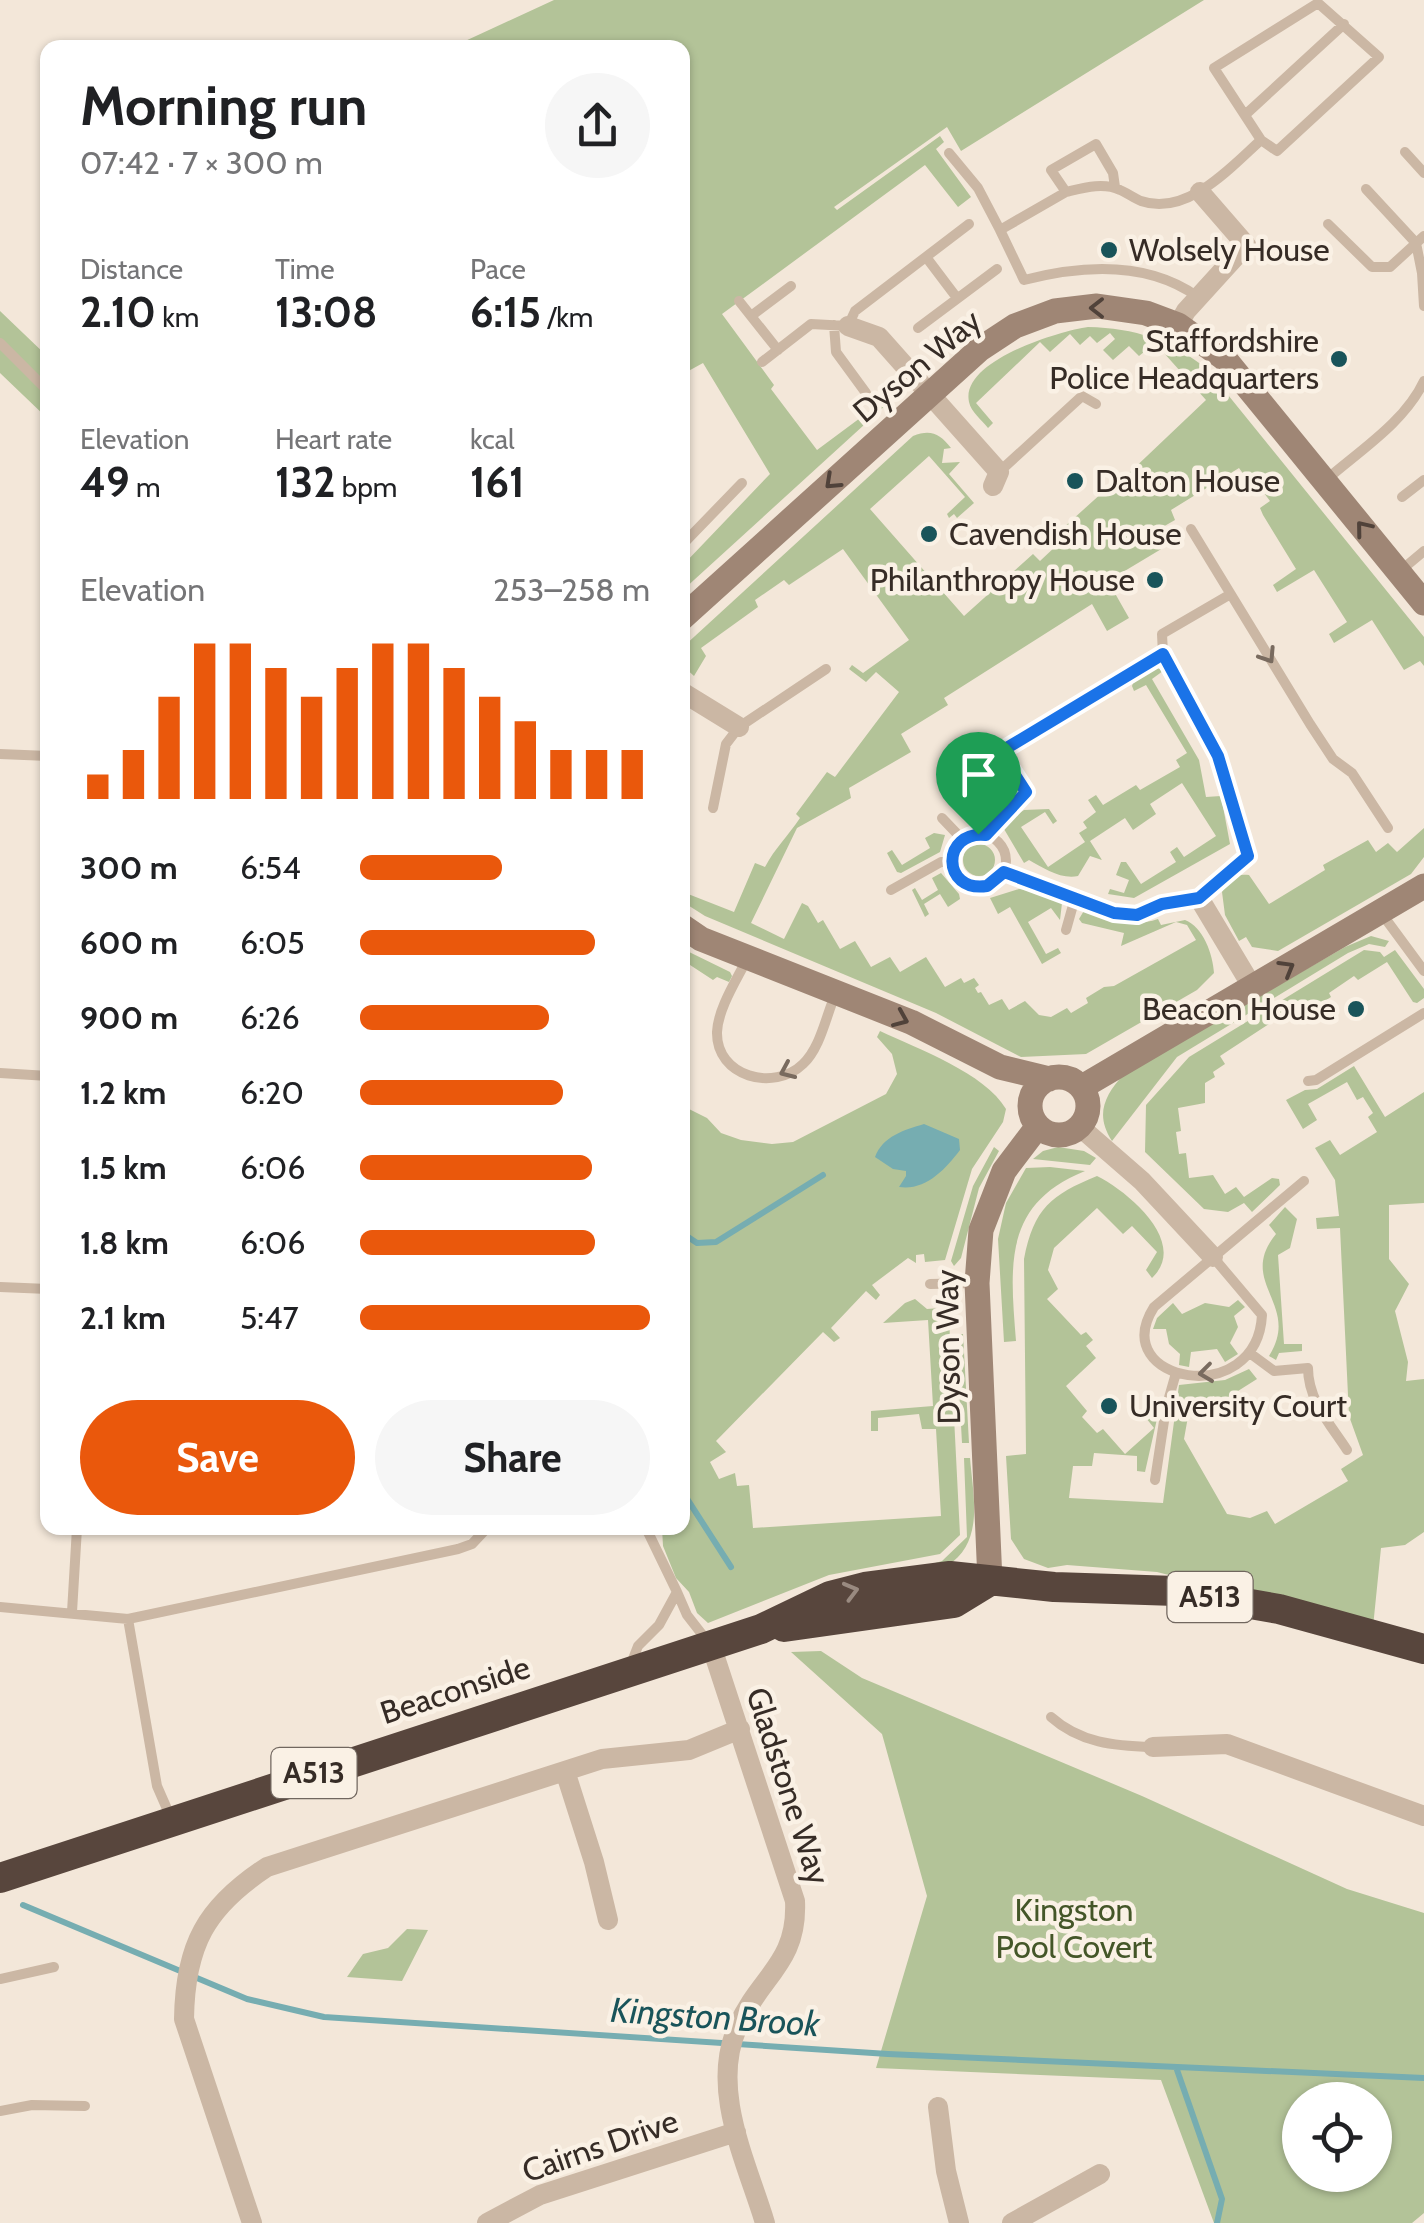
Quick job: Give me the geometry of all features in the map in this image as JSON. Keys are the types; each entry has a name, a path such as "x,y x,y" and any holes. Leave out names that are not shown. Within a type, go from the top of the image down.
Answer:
{"highway":[{"name":"Beaconside","path":"0,1878 711,1646 761,1629 830,1596 865,1587 950,1576 990,1582 1176,1591 1279,1609 1424,1649"}],"street":[{"path":"1178,325 1246,245 1200,192"},
{"name":"Dyson Way","path":"690,611 980,349 1015,326 1055,311 1098,306 1146,313 1178,325 1224,358 1424,603"},
{"path":"841,326 880,337 930,393 996,479"},
{"path":"690,697 739,727"},
{"path":"1082,1088 1424,886"},
{"path":"1199,898 1252,988"},
{"path":"690,932 701,940 911,1022 1000,1067 1049,1079 1067,1078 1082,1088 1088,1103 1085,1120 1072,1132 1054,1135 1038,1126 1031,1112 1032,1096 1049,1079"},
{"name":"Dyson Way","path":"990,1582 977,1284 981,1230 1004,1170 1038,1126"},
{"path":"1080,1127 1142,1180 1214,1257"},
{"name":"Gladstone Way","path":"711,1646 790,1878 796,1920 783,1961 738,2026 728,2068 736,2132 765,2223"},
{"path":"252,2223 184,2020 185,1986 194,1950 216,1908 239,1885 268,1867 565,1771 622,1755 690,1750 740,1729"},
{"path":"1153,1747 1227,1744 1424,1816"},
{"path":"565,1771 608,1920"},
{"path":"938,2107 946,2172 959,2223"},
{"name":"Cairns Drive","path":"487,2223 540,2195 736,2132"},
{"path":"1012,2223 1100,2174"}],"lane":[{"path":"1318,4 1379,57 1277,151 1262,140 1245,116 1214,68 1318,4"},
{"path":"1245,116 1344,24"},
{"path":"1000,230 1066,192 1090,186 1115,187 1143,202 1167,203 1200,192 1262,140"},
{"path":"1066,192 1051,170 1096,144 1114,173 1115,187"},
{"path":"1405,152 1424,173"},
{"path":"950,153 978,188 1024,280 1087,268 1124,270 1181,284 1198,297"},
{"path":"1366,190 1420,240 1424,306"},
{"path":"866,393 836,352 841,326 969,224"},
{"path":"1328,224 1372,268 1390,267 1420,240"},
{"path":"926,257 957,298"},
{"path":"918,328 996,269"},
{"path":"752,316 791,286"},
{"path":"740,301 778,350"},
{"path":"762,362 811,324 841,326"},
{"path":"0,343 40,383"},
{"path":"1325,481 1420,398 1424,381"},
{"path":"996,479 1082,396 1096,404"},
{"path":"1402,497 1424,480"},
{"path":"690,537 742,483"},
{"path":"1191,529 1333,759 1352,773 1388,828"},
{"path":"1398,572 1424,551"},
{"path":"1004,872 1114,913 1137,915 1162,904 1199,898 1248,856 1218,756 1163,654 1162,634 1229,595"},
{"path":"986,835 1026,792 1000,752 1163,654"},
{"path":"713,808 726,744 739,727 826,669"},
{"path":"0,754 40,756"},
{"path":"942,818 963,840"},
{"path":"986,835 1001,846 1006,863 1004,872 979,893 958,877 952,862 963,840 986,835"},
{"path":"892,890 941,862 952,862"},
{"path":"1066,930 1075,898"},
{"path":"1382,914 1424,971"},
{"path":"748,958 722,1012 717,1033 722,1056 759,1080 785,1076 806,1062 836,992"},
{"path":"1308,1081 1316,1080 1424,1013"},
{"path":"0,1072 40,1075"},
{"path":"1214,1257 1262,1315 1261,1334 1251,1354 1234,1368 1187,1376 1160,1367 1146,1344 1146,1320 1154,1307 1304,1181"},
{"path":"930,1284 977,1284"},
{"path":"0,1287 40,1289"},
{"path":"1251,1354 1274,1371 1308,1368 1308,1384 1316,1402 1347,1450"},
{"path":"1155,1480 1166,1408 1176,1373"},
{"path":"72,1612 77,1535"},
{"path":"0,1606 128,1619 458,1549 472,1544 480,1535"},
{"path":"650,1535 687,1615 711,1646"},
{"path":"629,1670 638,1646 658,1625 678,1592"},
{"path":"128,1619 157,1786 172,1820"},
{"path":"1051,1717 1087,1739 1118,1746 1153,1747"},
{"path":"0,1979 54,1967"},
{"path":"0,2111 32,2105 86,2106"}],"green space":[{"path":"554,0 1204,0 961,151 947,127 834,207 837,210 940,136 944,142 936,149 971,197 958,207 925,165 722,314 817,450 883,401 887,404 690,584 690,558 770,474 703,363 690,370 690,40 467,40"},
{"path":"0,311 40,349 40,411 0,373"},
{"path":"1088,327 1121,330 1180,350 1207,369 1424,637 1424,666 1420,661 1404,670 1372,620 1334,643 1329,634 1347,622 1314,570 1277,592 1273,585 1296,569 1260,508 1270,501 1252,477 1247,479 1239,468 1171,510 1175,520 1154,532 1163,548 1108,581 1129,618 1107,631 1092,604 944,698 948,705 901,734 911,752 849,788 851,798 797,828 751,923 784,939 802,903 818,923 823,920 840,949 855,941 871,967 890,957 900,972 926,957 945,987 961,978 964,983 974,978 979,985 975,988 989,1005 1002,999 1009,1010 1025,1001 1039,1015 1051,1017 1067,1008 1071,1013 1104,987 1114,986 1196,940 1187,925 1176,922 1121,946 1124,933 1082,923 1079,919 1085,909 1130,922 1158,919 1161,925 1185,920 1202,935 1214,973 1197,990 1086,1054 1021,1057 936,1013 690,906 690,895 734,912 755,863 765,867 800,818 796,814 827,772 835,777 899,692 876,672 866,682 849,669 852,665 863,673 909,640 843,549 789,585 784,580 755,600 758,607 701,648 706,656 694,676 690,672 690,641 913,436 925,433 935,434 951,448 944,449 942,463 960,462 949,474 974,503 957,518 954,514 949,518 947,514 965,497 929,456 870,509 964,616 1033,554 1040,561 1057,545 1052,538 1124,473 1127,475 1206,400 1155,343 1139,356 1129,346 1113,360 1103,350 1115,339 1110,333 1097,343 1090,336 1080,345 1070,334 1050,352 1040,342 976,403 993,423 988,428 969,402 970,387 995,361 1056,335"},
{"path":"1154,666 1163,671 1152,679 1199,760 1206,797 1221,796 1230,844 1134,898 1108,894 1110,889 1124,893 1129,880 1116,875 1121,862 1126,862 1141,884 1176,862 1170,852 1177,847 1184,857 1216,836 1182,783 1150,804 1156,814 1133,830 1125,818 1090,841 1102,860 1090,856 1078,876 1059,875 1029,860 1024,863 1004,829 1007,821 1024,810 1049,809 1057,821 1053,824 1045,812 1021,827 1048,867 1085,842 1079,833 1087,828 1083,822 1096,812 1088,800 1096,795 1103,805 1136,785 1140,790 1180,767 1176,760 1187,753 1146,685 1134,691 1132,686 1135,678"},
{"path":"1424,828 1424,857 1411,874 1278,951 1252,947 1246,937 1239,941 1225,915 1222,892 1236,876 1249,875 1269,904 1325,870 1323,865 1368,840 1376,852 1388,843 1397,852"},
{"path":"934,833 945,835 940,852 897,872 887,853 892,850 902,865 930,848 925,838"},
{"path":"979,844 991,848 995,860 991,872 979,876 967,872 963,860 967,848"},
{"path":"941,873 960,899 948,907 940,894 924,904 929,914 925,917 912,890 915,888 922,900 938,890 932,878"},
{"path":"1019,889 1037,891 1062,903 1060,920 1051,908 1028,922 1046,954 1058,948 1061,953 1042,964 1010,907 998,914 990,898"},
{"path":"1371,936 1389,941 1385,947 1369,944 1348,953 1177,1057 1112,1141 1104,1123 1104,1106 1124,1074 1345,947"},
{"path":"1364,950 1380,952 1384,957 1395,950 1424,989 1424,998 1413,1002 1387,962 1358,980 1354,976 1329,993 1331,997 1295,1020 1289,1011 1220,1056 1225,1064 1205,1083 1205,1103 1178,1108 1179,1154 1186,1153 1189,1178 1213,1175 1225,1194 1236,1187 1244,1197 1272,1178 1279,1179 1280,1185 1252,1212 1244,1203 1228,1212 1204,1209 1145,1152 1146,1105 1189,1057"},
{"path":"690,952 732,976 729,982 717,977 713,980 690,965"},
{"path":"880,1031 967,1073 1006,1109 1003,1122 972,1169 945,1260 925,1262 924,1254 916,1255 916,1263 908,1258 872,1285 880,1295 876,1300 866,1291 831,1328 840,1338 834,1342 823,1332 716,1441 726,1452 710,1462 719,1479 735,1473 737,1486 749,1485 753,1528 941,1516 936,1429 922,1429 919,1414 878,1418 878,1431 871,1431 871,1411 933,1406 928,1320 883,1323 915,1299 927,1309 940,1308 949,1318 960,1535 940,1554 829,1575 708,1623 697,1613 689,1592 676,1578 662,1535 690,1535 690,1110 707,1118 721,1133 741,1140 793,1142 886,1094 897,1074 892,1054 877,1037"},
{"path":"1354,1066 1385,1117 1424,1092 1424,1203 1389,1205 1389,1259 1409,1284 1395,1311 1408,1362 1406,1381 1424,1379 1424,1532 1405,1545 1381,1548 1373,1627 1157,1572 1067,1565 1048,1568 1024,1559 1011,1539 1006,1456 1026,1454 1024,1259 1039,1215 1056,1197 1097,1176 1124,1194 1150,1220 1164,1250 1162,1264 1152,1278 1146,1270 1157,1252 1132,1226 1123,1234 1097,1208 1054,1248 1048,1270 1058,1289 1047,1299 1081,1335 1086,1332 1093,1340 1086,1346 1096,1358 1066,1386 1087,1411 1082,1417 1097,1433 1103,1429 1125,1454 1154,1428 1142,1413 1153,1402 1159,1410 1145,1472 1137,1471 1137,1456 1094,1453 1092,1466 1073,1466 1069,1498 1163,1503 1179,1385 1225,1380 1249,1369 1257,1379 1219,1403 1214,1396 1189,1411 1184,1439 1227,1514 1250,1518 1267,1511 1275,1524 1348,1481 1341,1469 1363,1455 1349,1416 1340,1228 1317,1229 1316,1218 1339,1216 1335,1180 1315,1148 1330,1140 1340,1155 1377,1132 1368,1117 1373,1113 1363,1097 1357,1100 1347,1082 1308,1104 1317,1120 1303,1129 1286,1100 1305,1090 1317,1089"},
{"path":"994,1147 999,1151 979,1188 961,1258 954,1266 951,1261 973,1186"},
{"path":"1058,1147 1084,1151 1096,1158 1090,1165 1033,1159"},
{"path":"1026,1168 1085,1171 1058,1185 1026,1219 1014,1263 1016,1341 1004,1342 998,1239 1006,1203"},
{"path":"1285,1207 1297,1219 1290,1248 1278,1255 1284,1344 1302,1344 1302,1351 1279,1353 1276,1360 1269,1356 1277,1338 1278,1322 1263,1266 1276,1234 1269,1225"},
{"path":"1238,1300 1245,1307 1234,1316 1238,1327 1230,1343 1238,1354 1225,1362 1217,1349 1191,1352 1189,1367 1179,1365 1180,1354 1169,1344 1166,1329 1153,1329 1157,1318 1173,1303 1182,1314 1205,1303 1229,1307"},
{"path":"956,1334 963,1334 969,1443 962,1443"},
{"path":"964,1458 970,1458 972,1531 959,1556 947,1566 925,1566 942,1561 967,1537"},
{"name":"Kingston Pool Covert","path":"821,1651 862,1678 1142,1796 1347,1889 1424,1913 1424,2213 1412,2223 1214,2223 1161,2080 876,2068 927,1896 882,1734 791,1652"},
{"path":"407,1929 428,1930 402,1981 347,1977 363,1954 388,1948"}],"water":[{"path":"924,1124 959,1139 960,1150 926,1182 899,1187 906,1171 893,1169 875,1157 889,1139"}],"waterway":[{"path":"690,1238 697,1243 716,1242 823,1175"},
{"path":"690,1503 731,1567"},
{"name":"Kingston Brook","path":"23,1905 247,1999 324,2017 888,2054 1424,2078"},
{"path":"1176,2067 1222,2199 1217,2223"}],"place":[{"name":"Wolsely House","path":"1109,250"},
{"name":"Staffordshire Police Headquarters","path":"1339,359"},
{"name":"Dalton House","path":"1075,481"},
{"name":"Cavendish House","path":"929,534"},
{"name":"Philanthropy House","path":"1155,580"},
{"name":"Beacon House","path":"1356,1009"},
{"name":"University Court","path":"1109,1406"}],"route":[{"path":"1163,654 1218,756 1248,856 1199,898 1162,904 1137,915 1114,913 1004,872 994,883 980,888 964,883 954,870 954,854 963,840 978,834 986,835 1026,792 1000,752 1163,654"}]}
